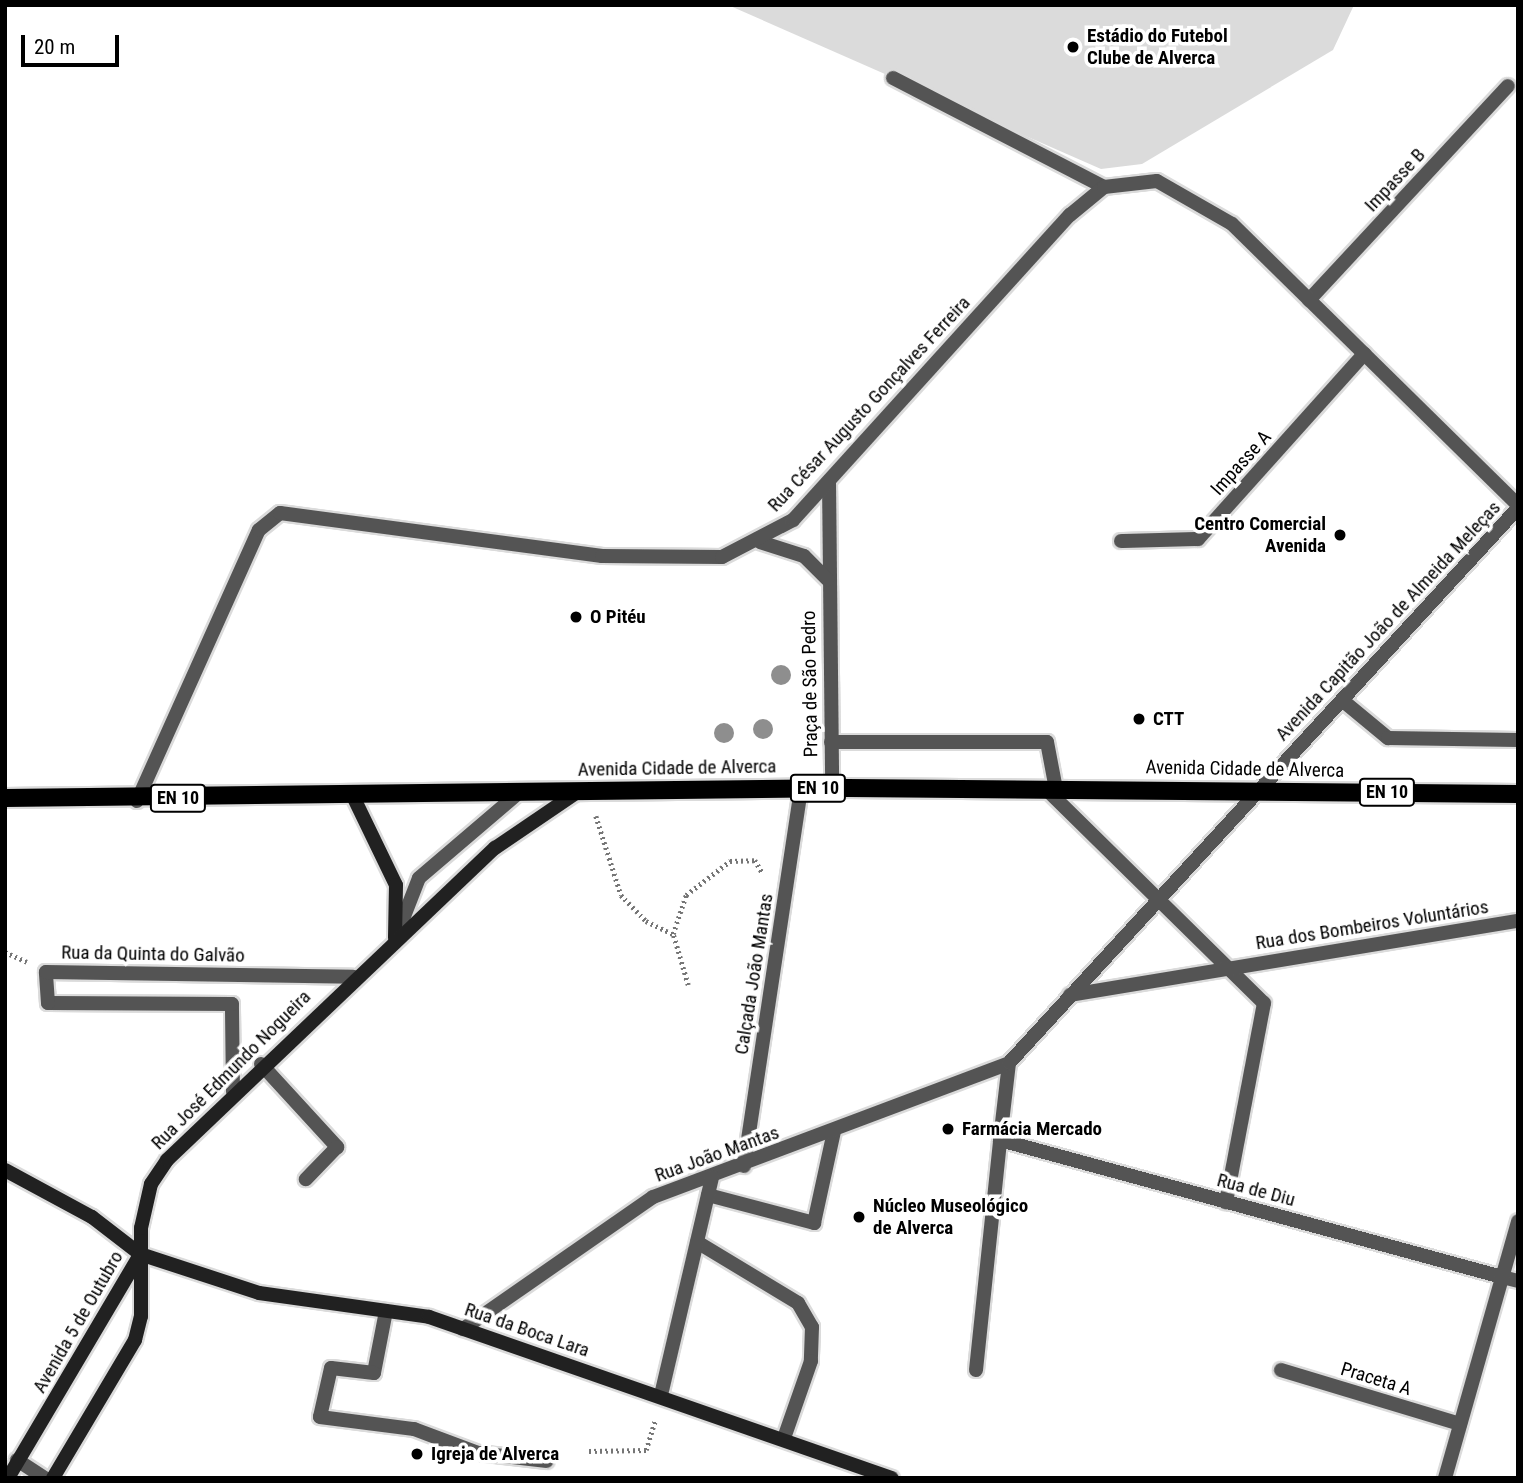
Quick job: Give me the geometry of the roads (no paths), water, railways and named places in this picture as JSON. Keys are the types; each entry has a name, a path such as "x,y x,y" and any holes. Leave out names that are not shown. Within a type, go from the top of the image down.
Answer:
{"main road":[{"name":"Avenida Cidade de Alverca","path":"5,798 137,801 351,792 801,788 1518,794"},
{"name":"Rua José Edmundo Nogueira","path":"140,1254 151,1184 233,1092 353,976 495,848 585,790"},
{"path":"351,792 393,875 395,938"},
{"name":"Rua da Boca Lara","path":"5,1170 92,1217 140,1254 260,1293 386,1311 463,1329 662,1395 892,1478"},
{"name":"Avenida 5 de Outubro","path":"8,1478 103,1326 140,1254"},
{"name":"Avenida 5 de Outubro","path":"53,1478 135,1340 140,1254"}],"street":[{"path":"893,78 1104,187 1157,181 1232,224 1518,506"},
{"name":"Impasse B","path":"1309,300 1508,86"},
{"name":"Rua César Augusto Gonçalves Ferreira","path":"137,801 259,530 280,513 602,556 722,557 760,541 793,520 1070,215 1104,187"},
{"name":"Impasse A","path":"1121,541 1198,540 1364,354"},
{"name":"Praça de São Pedro","path":"829,481 827,579 832,788"},
{"name":"Avenida Capitão João de Almeida Meleças","path":"1009,1063 1518,506"},
{"path":"760,541 804,556 827,579"},
{"path":"1342,700 1388,738 1518,740"},
{"path":"831,742 1047,741 1051,788 1156,902 1233,967 1264,1003 1226,1202"},
{"name":"Calçada João Mantas","path":"744,1166 801,788"},
{"name":"Rua José Edmundo Nogueira","path":"395,938 419,878 521,791"},
{"name":"Rua dos Bombeiros Voluntários","path":"1070,995 1233,967 1516,925"},
{"name":"Rua da Quinta do Galvão","path":"233,1092 232,1004 48,1003 46,972 353,976"},
{"path":"976,1370 1009,1063"},
{"name":"Rua João Mantas","path":"463,1329 653,1197 744,1166 1009,1063"},
{"path":"261,1064 337,1147 306,1179"},
{"path":"708,1195 814,1223 834,1131"},
{"name":"Rua de Diu","path":"1000,1140 1518,1281"},
{"path":"662,1395 712,1177"},
{"path":"1445,1478 1518,1221"},
{"path":"697,1241 798,1303 812,1327 811,1361 784,1438"},
{"path":"386,1311 374,1373 331,1368 320,1417 414,1429 478,1454 547,1461"},
{"name":"Praceta A","path":"1281,1370 1460,1424"},
{"path":"17,1460 45,1478"}],"place":[{"name":"Estádio do Futebol Clube de Alverca","path":"1073,47"},
{"name":"Centro Comercial Avenida","path":"1340,535"},
{"name":"O Pitéu","path":"576,617"},
{"name":"CTT","path":"1139,719"},
{"name":"Farmácia Mercado","path":"948,1129"},
{"name":"Núcleo Museológico de Alverca","path":"859,1217"},
{"name":"Igreja de Alverca","path":"417,1454"}]}
